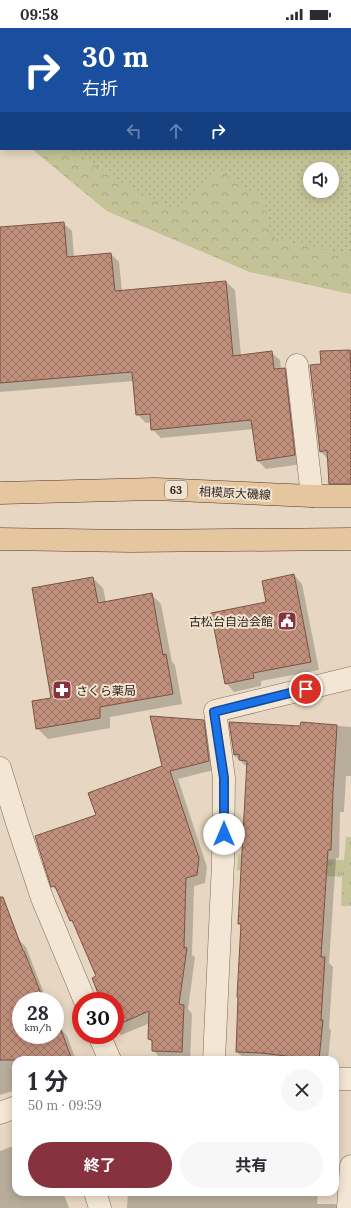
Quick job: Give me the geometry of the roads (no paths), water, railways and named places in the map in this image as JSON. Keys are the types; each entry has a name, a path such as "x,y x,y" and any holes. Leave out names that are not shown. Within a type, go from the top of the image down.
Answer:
{"main road":[{"name":"相模原大磯線","path":"0,493 155,490 351,496"},
{"path":"0,539 131,541 351,539"}],"street":[{"path":"297,365 312,496"},
{"path":"214,1056 224,862 224,778 214,712 351,678"},
{"path":"0,768 42,898 81,992"},
{"path":"103,1044 108,1056"},
{"path":"339,1079 351,1079"},
{"path":"0,1113 12,1108"},
{"path":"348,1208 351,1166"},
{"path":"96,1196 100,1208"}],"place":[{"name":"古松台自治会館","path":"287,621"},
{"name":"さくら薬局","path":"62,690"}]}
